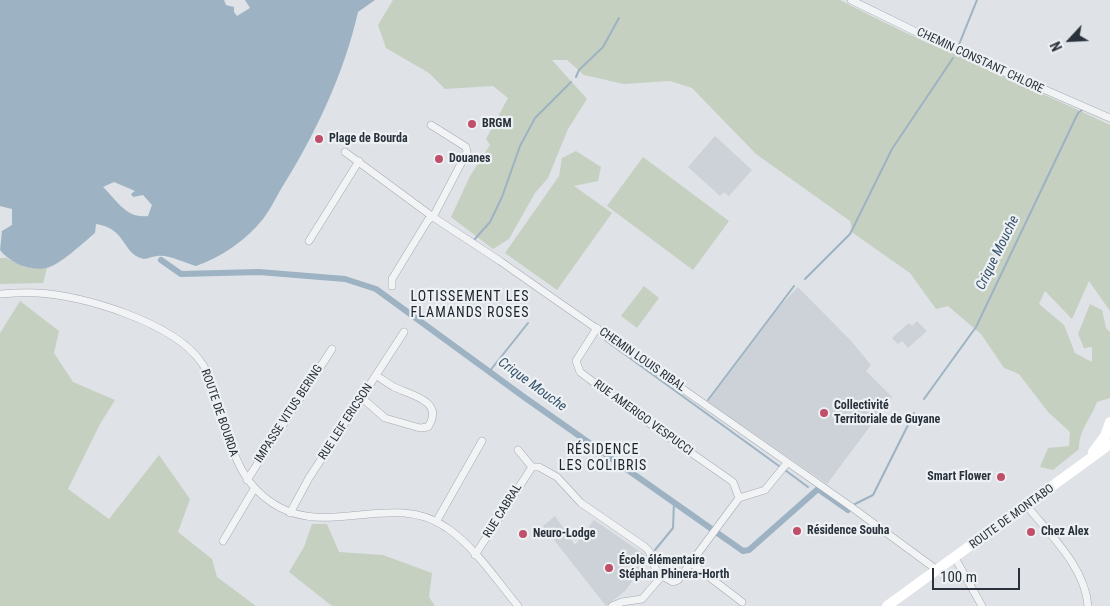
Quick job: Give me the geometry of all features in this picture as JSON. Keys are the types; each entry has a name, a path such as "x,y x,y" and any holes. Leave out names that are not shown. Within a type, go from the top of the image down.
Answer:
{"main road":[{"name":"ROUTE DE MONTABO","path":"1086,461 1105,436 1110,422"},
{"name":"ROUTE DE MONTABO","path":"887,606 1110,444"}],"street":[{"name":"CHEMIN CONSTANT CHLORE","path":"851,0 947,47 1110,118"},
{"path":"392,286 392,279 428,220 433,217 467,152 466,147 432,125"},
{"name":"CHEMIN LOUIS RIBAL","path":"344,152 359,161 433,217 597,328 850,506 936,570"},
{"path":"309,241 359,161"},
{"name":"ROUTE DE BOURDA","path":"0,294 37,292 59,296 123,312 166,333 192,351 202,362 234,458 246,480 254,489 278,507 290,513 311,517 383,512 418,516 436,522 447,528 475,555 518,606"},
{"name":"RUE AMERIGO VESPUCCI","path":"597,328 576,361 580,372 733,482 740,498"},
{"name":"RUE LEIF ERICSON","path":"290,513 309,478 404,332"},
{"name":"IMPASSE VITUS BERING","path":"246,480 332,349"},
{"path":"362,398 385,418 420,428 428,427 433,419 432,409 422,398 392,386 377,376"},
{"path":"436,522 482,440"},
{"path":"518,450 532,467 539,467 557,477 581,503 645,547 649,551 654,569 661,577 673,582 678,580 740,498 764,490 787,463"},
{"name":"RUE CABRAL","path":"475,555 532,467"},
{"path":"223,541 254,489"},
{"path":"1027,506 1080,574 1087,591 1088,606"},
{"path":"955,558 981,606"},
{"path":"691,563 742,602"},
{"path":"612,606 622,602 640,600 661,577"}],"shaded area":[{"path":"715,136 752,170 729,196 724,192 720,196 688,167"},
{"path":"798,287 852,342 871,365 866,371 892,397 827,484 708,402 781,305"},
{"path":"917,321 927,331 908,348 902,341 898,344 892,338 909,323 912,326"},
{"name":"École élémentaire Stéphan Phinera-Horth","path":"555,516 575,545 594,520 648,557 648,560 625,591 606,606 543,526"}],"green space":[{"path":"393,0 840,0 941,49 1110,125 1110,311 1089,281 1072,319 1045,291 1039,304 1064,325 1075,353 1092,362 1092,347 1084,348 1078,334 1090,304 1102,310 1106,328 1110,332 1110,398 1097,402 1081,436 1079,449 1053,470 1040,467 1048,448 1069,446 1070,432 1048,412 1019,374 1004,368 981,334 948,306 936,309 910,273 853,233 850,221 756,154 692,88 670,81 624,84 584,75 567,60 552,60 587,99 568,129 548,178 535,193 509,239 493,249 451,217 470,176 490,145 486,139 508,98 493,86 445,89 429,73 386,48 378,25"},
{"path":"576,151 601,167 598,181 574,186 612,213 557,290 505,253 559,176 562,158"},
{"path":"643,157 729,221 693,270 607,206"},
{"path":"0,258 6,258 25,267 47,268 43,283 0,284"},
{"path":"644,286 659,298 637,328 621,316"},
{"path":"20,301 59,331 54,353 73,382 115,400 100,424 68,489 109,519 159,455 190,499 178,532 212,559 217,577 256,606 0,606 0,333"},
{"path":"312,524 327,524 339,552 383,555 432,573 429,597 435,606 332,606 289,572 304,547"}],"water":[{"path":"0,0 224,0 226,5 234,7 234,12 237,16 250,8 245,0 375,0 358,12 345,58 327,104 317,126 268,212 249,234 215,258 196,266 166,256 141,258 133,254 118,234 105,226 96,224 95,233 58,263 40,269 27,267 9,259 0,250 2,231 12,225 12,209 0,206","holes":["114,182 135,191 131,194 133,197 143,195 152,205 148,216 134,215 128,212 103,187"]}],"waterway":[{"path":"958,47 977,0"},
{"path":"576,77 579,70 603,47 619,18"},
{"path":"805,279 850,234 892,149 953,58"},
{"path":"474,240 490,222 502,197 520,146 535,118 571,82"},
{"name":"Crique Mouche","path":"924,399 976,327 1078,113 1082,110"},
{"name":"Crique Mouche","path":"161,260 181,274 259,272 345,279 376,289 524,397 743,551 749,550 818,489 848,510"},
{"path":"708,400 794,286"},
{"path":"489,372 528,323"},
{"path":"605,340 779,466"},
{"name":"Crique Mouche","path":"855,504 873,495 914,413"},
{"path":"785,470 808,487"},
{"path":"655,550 673,528 674,502"}],"place":[{"name":"BRGM","path":"472,124"},
{"name":"Plage de Bourda","path":"319,139"},
{"name":"Douanes","path":"439,159"},
{"name":"Collectivité Territoriale de Guyane","path":"824,413"},
{"name":"Smart Flower","path":"1001,477"},
{"name":"Résidence Souha","path":"797,531"},
{"name":"Chez Alex","path":"1031,532"},
{"name":"Neuro-Lodge","path":"523,534"},
{"name":"École élémentaire Stéphan Phinera-Horth","path":"609,568"}],"district":[{"name":"LOTISSEMENT LES FLAMANDS ROSES","path":"470,306"},
{"name":"RÉSIDENCE LES COLIBRIS","path":"603,458"}]}
